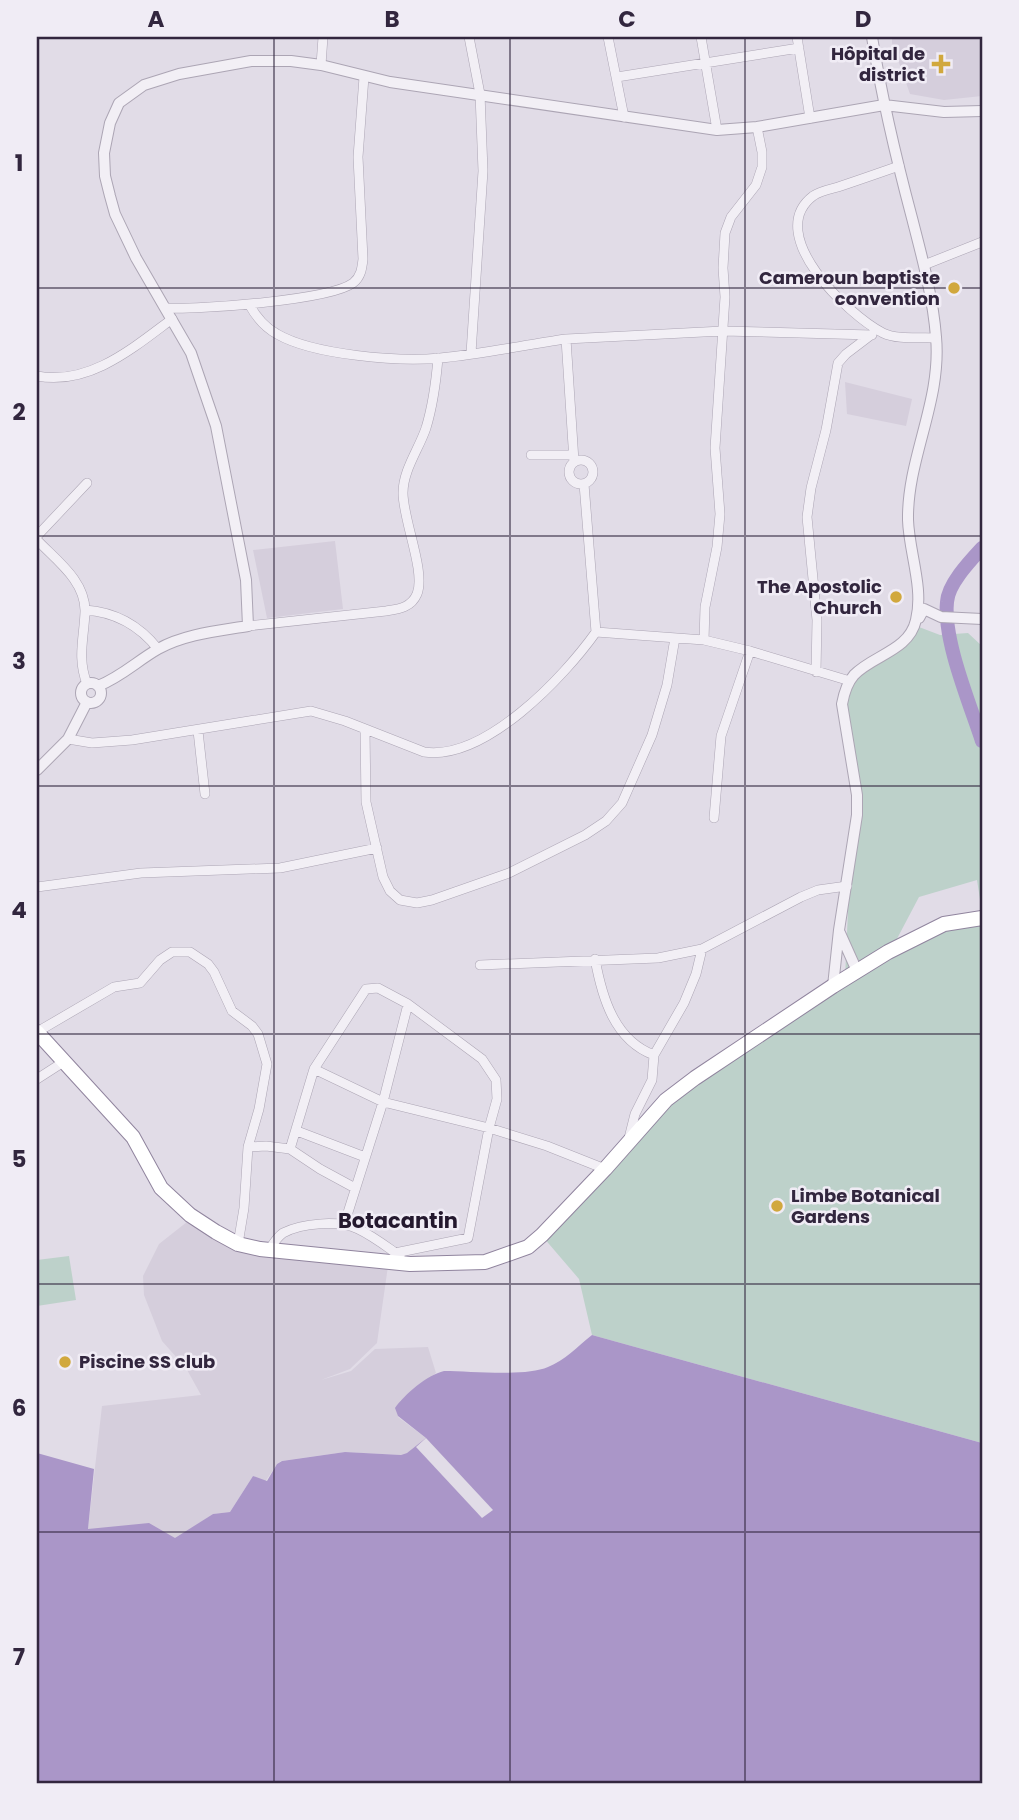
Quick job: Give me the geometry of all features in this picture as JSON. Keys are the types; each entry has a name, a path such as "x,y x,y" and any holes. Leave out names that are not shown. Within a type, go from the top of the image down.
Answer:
{"highway":[{"path":"37,1032 133,1136 161,1188 190,1215 238,1244 269,1250 410,1264 485,1262 527,1247 542,1235 666,1100 858,971 934,928 982,918"}],"street":[{"path":"321,65 323,37"},
{"path":"469,37 480,94 483,171 471,353"},
{"path":"608,37 624,117"},
{"path":"701,37 717,130"},
{"path":"797,37 810,118"},
{"path":"872,37 884,105 923,265 936,338 934,384 912,477 908,520 918,602 916,623"},
{"path":"617,77 799,48"},
{"path":"248,626 246,580 216,426 191,353 131,247 110,196 105,176 104,153 110,123 119,103 136,89 156,80 217,66 251,61 292,61 321,65 364,77 717,130 757,127 884,105 944,112 982,111"},
{"path":"166,309 249,304 340,289 351,285 360,275 363,259 359,135 364,77"},
{"path":"704,640 705,607 717,547 720,514 715,448 723,331 725,233 731,216 756,186 762,167 757,127"},
{"path":"886,335 836,296 807,260 799,233 799,212 814,195 899,166"},
{"path":"923,265 982,242"},
{"path":"249,304 257,317 278,335 319,349 365,356 438,358 566,340 723,331 936,338"},
{"path":"37,376 50,378 73,375 120,359 172,319"},
{"path":"816,672 817,620 807,517 811,488 826,430 838,363 871,335"},
{"path":"566,340 573,458 569,467 570,479 584,484"},
{"path":"87,702 81,692 125,673 158,649 183,639 248,626 406,607 416,596 420,582 403,498 404,481 426,428 433,401 438,358"},
{"path":"68,739 92,743 116,742 312,711 433,753 471,742 507,723 562,674 596,632 584,484 592,476 591,465 581,459 531,455"},
{"path":"87,483 37,538 74,580 85,610 80,652 83,673 101,693 98,700 87,702"},
{"path":"833,986 857,805 842,704 850,681 863,667 900,645 909,636 924,609 941,617 982,619"},
{"path":"85,610 107,612 122,618 149,638 158,649"},
{"path":"596,632 704,640 850,681"},
{"path":"365,729 366,802 383,877 390,891 400,900 416,903 509,873 586,835 606,821 627,794 652,735 667,685 675,638"},
{"path":"714,818 722,736 750,651"},
{"path":"37,769 68,739 87,702"},
{"path":"198,731 205,794"},
{"path":"37,887 141,873 280,869 377,848"},
{"path":"480,965 658,958 702,949 801,897 818,890 847,886"},
{"path":"839,930 858,971"},
{"path":"628,1140 635,1114 652,1080 654,1055 684,1003 702,949"},
{"path":"37,1032 114,987 140,983 166,955 181,951 197,955 214,972 232,1011 258,1034 267,1064 248,1147 244,1208 238,1244"},
{"path":"595,959 602,993 618,1026 631,1043 654,1055"},
{"path":"290,1149 314,1069 366,989 378,988 408,1004 482,1059 496,1080 497,1099 468,1238 395,1253"},
{"path":"344,1225 383,1102 408,1004"},
{"path":"37,1079 65,1061"},
{"path":"314,1069 383,1102 489,1128 547,1146 605,1169"},
{"path":"297,1131 365,1157"},
{"path":"248,1147 290,1149 320,1170 355,1188"},
{"path":"269,1250 279,1236 289,1231 310,1226 344,1225 357,1228 410,1264"}],"shaded area":[{"name":"Hôpital de district","path":"892,37 982,37 982,96 944,100 910,94"},
{"path":"845,382 912,399 906,426 847,414"},
{"path":"335,541 343,609 267,618 253,550"},
{"path":"192,1218 215,1234 388,1266 377,1343 350,1369 321,1380 351,1371 375,1349 428,1347 436,1373 400,1401 398,1417 426,1438 493,1510 407,1453 345,1452 281,1461 265,1482 253,1476 230,1512 213,1514 175,1539 88,1529 102,1406 201,1395 186,1368 162,1341 144,1295 143,1276 159,1244"},
{"path":"592,1335 982,1443 982,1783 37,1783 37,1453 94,1469 88,1529 149,1523 175,1538 213,1514 230,1512 253,1476 267,1481 277,1464 282,1461 345,1452 407,1453 426,1438 398,1416 395,1408 417,1386 437,1373 512,1373 538,1370 560,1361"}],"green space":[{"name":"Limbe Botanical Gardens","path":"919,627 940,635 968,633 982,646 982,912 977,880 919,897 890,952 945,925 982,918 982,1443 592,1335 579,1279 543,1237 669,1099 845,978 849,888 861,807 843,704 850,682"},
{"path":"69,1256 76,1300 37,1306 37,1260"}],"pier":[{"path":"426,1438 493,1510 482,1518 416,1447"}],"waterway":[{"path":"982,548 960,573 947,602 953,653 982,741"}],"place":[{"name":"Hôpital de district","path":"941,64"},
{"name":"Cameroun baptiste convention","path":"954,288"},
{"name":"The Apostolic Church","path":"896,597"},
{"name":"Limbe Botanical Gardens","path":"777,1206"},
{"name":"Piscine SS club","path":"65,1362"}],"district":[{"name":"Botacantin","path":"398,1221"}]}
